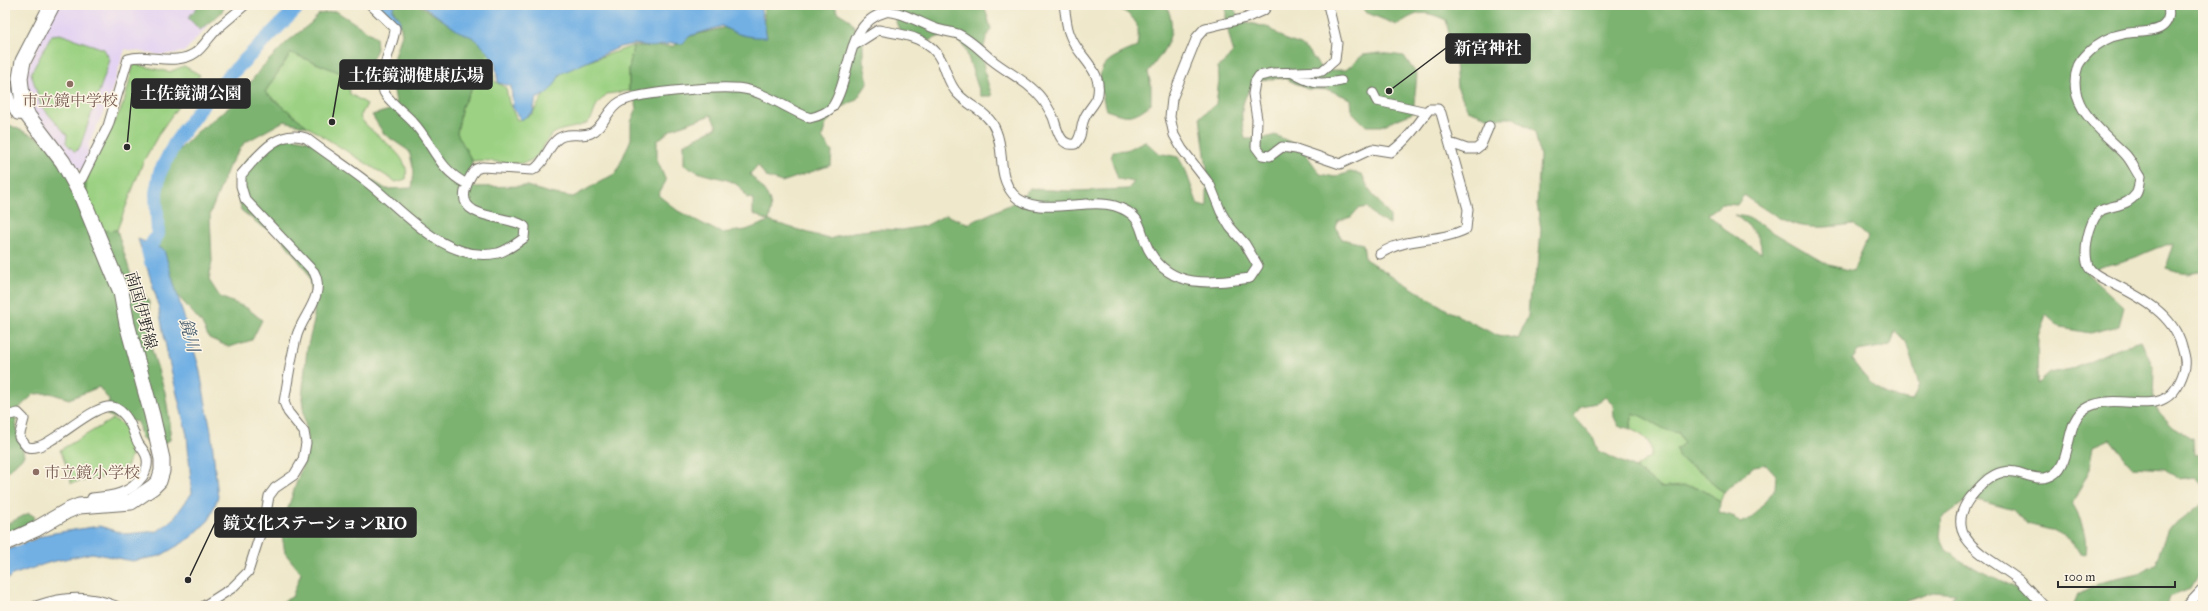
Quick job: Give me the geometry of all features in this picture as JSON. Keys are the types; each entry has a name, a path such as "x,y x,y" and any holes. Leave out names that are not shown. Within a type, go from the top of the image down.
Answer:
{"main road":[{"name":"南国伊野線","path":"5,543 36,529 67,511 90,504 131,502 159,481 162,471 162,459 127,324 121,292 81,195 62,162 28,116 21,94 20,78 23,61 52,5"}],"street":[{"path":"75,185 82,178 108,126 128,59 135,57 186,58 201,49 216,31 245,5"},
{"path":"371,5 395,28 396,33 386,58 383,78 384,92 413,122 441,165 456,179 467,184"},
{"path":"204,606 232,588 248,572 265,519 269,496 275,488 294,474 303,460 306,443 304,432 288,412 284,402 298,334 312,307 318,283 314,272 245,199 241,186 241,175 264,149 277,140 298,135 306,138 372,186 417,226 441,241 459,250 478,253 497,253 511,248 524,238 525,227 521,223 500,219 470,208 464,193 472,172 482,167 533,170 540,166 557,139 572,133 587,134 593,132 613,107 620,102 635,97 724,87 747,89 760,93 810,118 820,116 833,106 853,46 861,28 875,16 887,11 904,15 937,29 958,34 1026,83 1041,98 1052,117 1062,140 1071,145 1075,144 1081,136 1086,113 1096,98 1098,82 1093,68 1070,36 1064,5"},
{"path":"853,46 878,30 906,35 929,45 938,53 951,86 959,95 983,112 993,124 997,133 1004,181 1014,195 1022,201 1032,204 1058,206 1090,204 1116,206 1137,220 1150,251 1172,274 1183,280 1220,282 1250,278 1258,266 1245,244 1230,227 1221,212 1210,185 1182,149 1174,135 1170,117 1172,99 1197,36 1204,28 1246,18 1264,10 1268,5"},
{"path":"1328,5 1337,43 1335,60 1322,71 1291,72 1259,76 1255,82 1253,94 1257,119 1255,138 1256,147 1262,155 1270,156 1282,147 1296,149 1340,164 1372,149 1391,152 1414,132 1429,109 1438,110 1441,113 1468,209 1466,229 1456,234 1407,242 1389,248 1380,254"},
{"path":"2044,606 2021,581 1967,542 1961,532 1960,522 1967,502 1978,488 1992,476 2003,472 2013,471 2036,477 2047,478 2055,473 2062,464 2073,423 2078,414 2089,407 2118,401 2150,404 2160,402 2175,388 2185,369 2186,360 2177,333 2163,316 2146,300 2103,278 2090,270 2088,265 2086,252 2094,218 2101,210 2129,201 2136,194 2140,177 2126,155 2091,121 2081,107 2075,84 2078,66 2092,49 2107,39 2123,34 2158,29 2165,25 2170,15 2168,5"},
{"path":"5,71 8,99 17,114 28,116"},
{"path":"1291,72 1306,81 1319,84 1341,81"},
{"path":"1373,93 1377,101 1427,112"},
{"path":"1450,143 1467,150 1476,149 1481,145 1489,126"},
{"path":"5,416 18,413 24,419 19,437 27,447 36,447 60,434 98,409 107,406 115,408 133,425 139,443 147,458 145,472 137,484 129,490 114,496 92,498 90,504"},
{"path":"2186,606 2203,590"},
{"path":"36,606 61,599 78,597 95,599 116,606"}],"shaded area":[{"name":"市立鏡中学校","path":"56,5 221,5 206,28 184,52 160,55 125,49 109,99 89,144 88,162 83,170 75,168 42,129 31,108 28,96 26,72"}],"green space":[{"path":"199,5 225,5 221,13 200,30 188,18"},
{"path":"395,5 419,5 449,24 470,34 488,48 482,70 462,106 457,133 472,161 469,187 527,186 549,193 573,197 616,173 631,139 631,122 637,108 634,96 629,91 629,69 633,46 674,46 690,36 727,27 766,35 763,5 835,5 837,12 850,20 863,41 863,60 868,83 856,100 843,107 826,123 822,138 832,152 831,165 782,182 766,177 758,165 750,174 767,195 771,206 769,221 829,239 853,232 878,229 902,230 925,226 946,215 968,224 1011,204 1030,189 1072,191 1128,189 1134,182 1118,179 1111,158 1113,151 1126,150 1145,141 1158,153 1178,157 1185,169 1198,205 1207,207 1207,169 1200,117 1216,104 1219,80 1218,67 1228,59 1233,51 1226,22 1226,7 1232,6 1239,17 1246,22 1270,28 1286,40 1301,45 1310,53 1322,70 1346,70 1363,55 1380,53 1404,56 1417,75 1413,113 1381,126 1366,126 1352,112 1351,99 1329,90 1307,89 1284,78 1257,80 1247,94 1242,108 1242,122 1245,139 1261,139 1275,135 1301,147 1320,174 1335,177 1350,172 1362,174 1369,190 1390,216 1390,225 1377,218 1367,207 1358,209 1351,217 1338,221 1336,228 1342,239 1363,244 1365,259 1449,311 1494,334 1518,339 1528,316 1530,290 1538,267 1541,229 1537,204 1540,156 1535,132 1514,118 1490,118 1468,110 1457,87 1455,62 1446,20 1426,13 1410,17 1397,25 1365,12 1361,5 2203,5 2203,271 2187,274 2166,268 2174,243 2159,247 2130,259 2086,272 2124,307 2119,326 2090,333 2061,328 2046,315 2038,336 2037,384 2049,373 2071,369 2118,348 2141,341 2154,369 2153,403 2173,427 2193,439 2194,455 2203,454 2203,485 2196,477 2178,479 2166,469 2132,467 2110,439 2094,446 2090,469 2072,504 2085,534 2085,554 2081,553 2068,539 2051,530 2027,524 2014,510 1970,498 1942,518 1940,537 1946,550 1963,562 2016,588 2041,606 1941,606 1956,594 1933,592 1892,606 274,606 292,597 301,573 285,553 281,529 308,448 302,398 307,349 314,321 314,297 307,272 278,233 261,226 241,210 237,185 244,162 263,145 285,136 309,141 386,189 412,188 414,171 409,151 384,134 372,115 397,108 392,79 394,60 402,34 399,19 392,8","holes":["711,115 717,127 684,144 684,165 705,175 733,182 743,191 747,198 753,199 753,214 769,221 746,230 721,233 678,211 658,195 666,181 657,160 657,141 672,129","1744,195 1772,214 1794,224 1806,227 1853,224 1868,237 1853,271 1829,265 1747,217 1735,215 1749,226 1757,235 1761,246 1761,253 1725,230 1708,214 1722,204 1737,205","1895,331 1906,342 1919,385 1912,401 1891,396 1877,388 1865,377 1852,360 1858,351 1891,345","1606,397 1613,404 1614,417 1618,425 1630,429 1633,413 1645,418 1661,428 1679,433 1684,443 1676,449 1679,458 1705,474 1715,486 1724,492 1754,466 1766,464 1776,475 1775,488 1752,518 1740,523 1734,517 1719,512 1720,502 1706,492 1686,486 1661,488 1635,468 1598,451 1594,439 1574,416 1581,406 1596,403"]},
{"path":"899,5 984,5 991,29 984,46 983,62 986,79 992,96 981,96 965,48 956,38 943,35 923,43 902,36 896,22"},
{"path":"1119,5 1166,5 1170,15 1171,24 1171,33 1168,41 1160,57 1148,72 1151,86 1151,104 1139,112 1129,115 1106,110 1100,85 1100,76 1106,63 1113,58 1137,47 1137,25 1132,17 1121,9"},
{"path":"336,11 376,37 377,49 371,62 348,67 346,75 291,53 265,92 308,127 284,121 244,143 229,166 210,214 212,261 209,280 220,297 247,308 262,320 252,340 229,347 209,338 201,322 178,296 166,276 158,256 158,227 155,202 158,183 177,152 196,133 237,101 261,68 287,42 311,23 319,14"},
{"path":"60,34 104,49 110,60 80,147 75,152 66,143 67,135 41,106 31,73 52,35"},
{"path":"633,46 629,69 629,91 607,94 598,103 592,118 588,122 553,134 546,141 536,157 527,162 513,164 479,160 472,161 457,134 462,106 473,87 488,48 493,64 494,81 506,88 509,103 517,120 532,114 560,69 572,67"},
{"path":"291,53 346,75 350,94 367,104 360,117 397,153 403,161 406,170 406,179 396,182 308,127 265,92"},
{"path":"134,64 169,72 184,66 200,75 160,132 143,162 117,230 101,232 86,208 86,181 97,154 124,102"},
{"path":"5,123 45,141 56,157 82,178 86,185 86,209 101,231 117,230 130,272 149,302 150,344 165,392 170,424 170,440 156,447 141,437 138,422 107,415 109,400 99,387 69,399 50,393 34,394 18,410 16,415 24,456 5,474"},
{"path":"1633,413 1662,428 1679,433 1684,443 1679,458 1705,474 1715,486 1724,492 1720,502 1706,492 1693,487 1678,486 1661,488 1635,468 1651,456 1651,450 1648,442 1643,436 1630,429"},
{"path":"113,419 126,426 134,443 128,465 101,478 71,483 70,475 60,450"},
{"path":"2203,502 2203,572 2198,575 2190,589 2170,597 2167,606 2073,606 2078,594 2098,583 2138,574 2155,564 2168,529"},
{"path":"29,513 35,517 29,526 5,543 5,525"}],"water":[{"path":"375,5 395,5 392,10 400,19 400,26 396,25"},
{"path":"422,5 760,5 767,37 743,35 722,26 690,36 682,44 672,43 653,47 634,44 620,47 560,74 556,83 551,89 536,99 533,112 521,120 513,108 511,86 498,83 495,62 487,51 474,38 458,31"},
{"path":"138,239 164,250 199,367 211,431 218,497 209,520 189,539 160,556 132,561 92,553 51,562 12,575 5,582 5,551 48,534 99,526 126,534 158,531 174,518 192,493 187,435 168,357 157,299"}],"waterway":[{"name":"鏡川","path":"151,262 148,250 158,234 156,193 160,172 175,143 208,97 300,5"}],"place":[{"name":"市立鏡中学校","path":"70,84"},
{"name":"新宮神社","path":"1389,91"},
{"name":"土佐鏡湖健康広場","path":"332,122"},
{"name":"土佐鏡湖公園","path":"127,147"},
{"name":"市立鏡小学校","path":"36,472"},
{"name":"鏡文化ステーションRIO","path":"188,580"}]}
